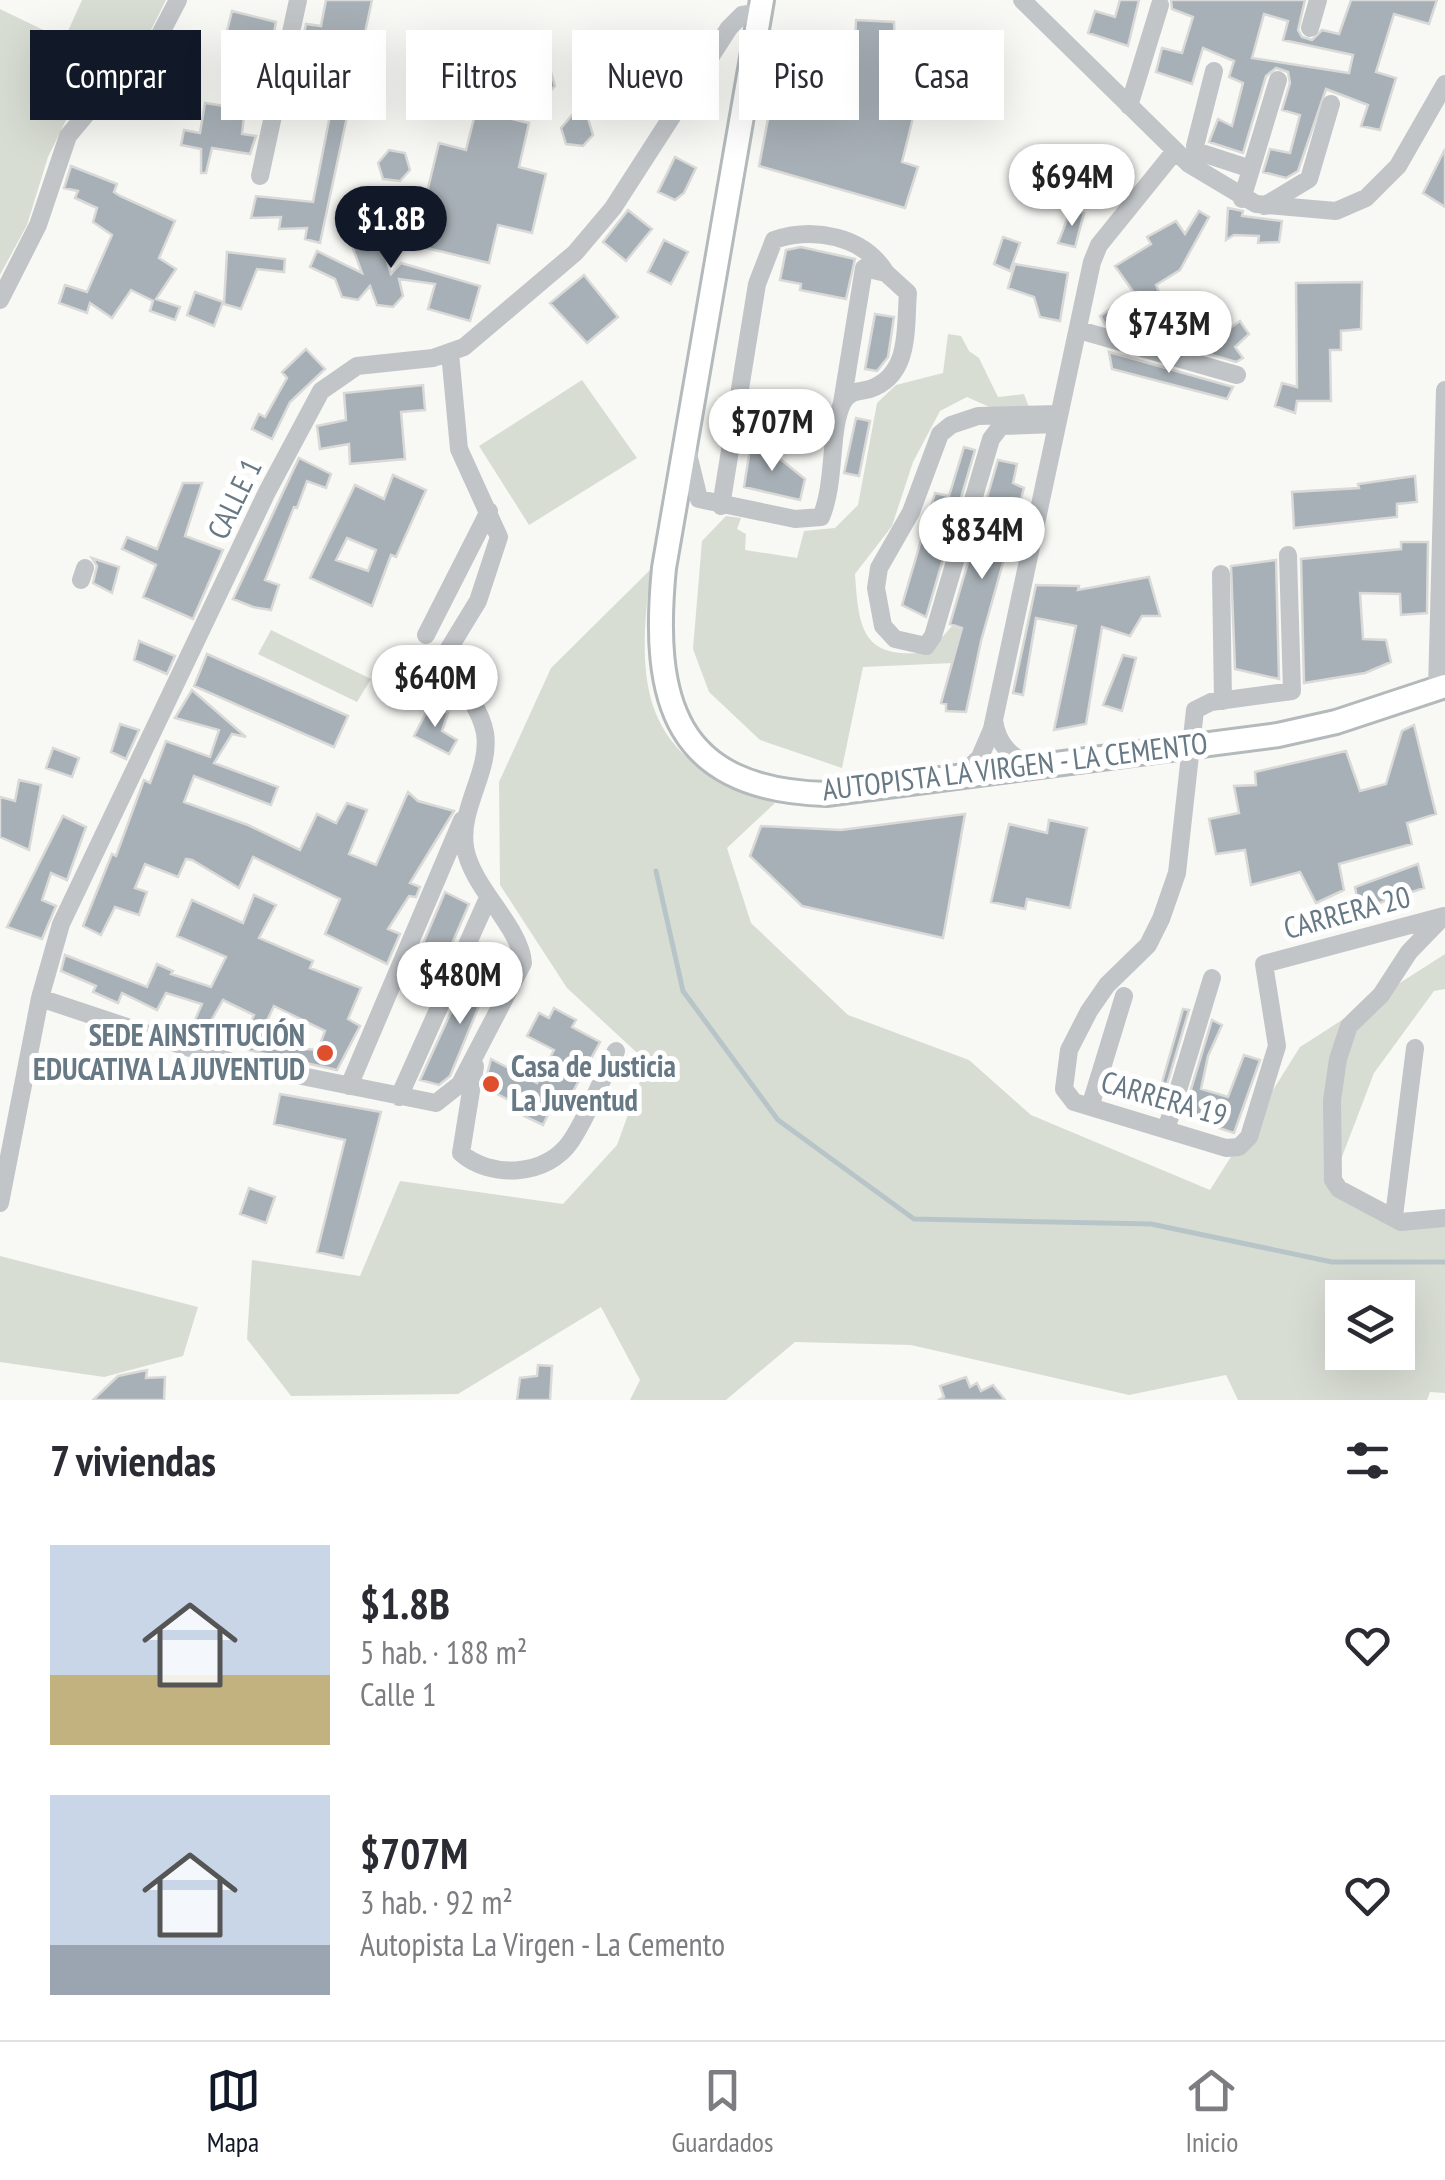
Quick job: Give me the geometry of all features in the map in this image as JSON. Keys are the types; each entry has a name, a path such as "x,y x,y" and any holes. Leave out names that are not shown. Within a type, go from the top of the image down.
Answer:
{"main road":[{"name":"AUTOPISTA LA VIRGEN - LA CEMENTO","path":"761,6 685,445 658,635 672,708 689,738 710,761 741,780 779,793 826,794 1278,735 1336,722 1441,688"}],"street":[{"path":"0,300 38,225 68,136 88,112 135,77 178,0"},
{"path":"260,176 298,0"},
{"path":"1022,0 1203,175 1242,199 1264,206 1336,211 1366,198 1398,166 1445,84"},
{"path":"1310,28 1318,0"},
{"path":"1129,106 1160,5"},
{"name":"CALLE 1","path":"0,1203 40,998 62,924 267,492 320,390 357,366 450,353 488,330 593,236 729,28 761,6"},
{"path":"1214,71 1195,146 1200,152 1250,169"},
{"path":"1242,199 1278,80"},
{"path":"1264,206 1309,179 1331,104"},
{"path":"959,778 987,744 1099,245 1175,150"},
{"path":"721,506 757,284 774,240 797,232 834,236 876,258 908,294 902,363 887,380 852,392 842,403"},
{"path":"685,445 699,499 795,519 821,518 830,497 864,268 886,273"},
{"path":"1079,330 1237,375"},
{"path":"349,1086 467,808 485,735 474,706 442,660 478,600 500,537 459,449 450,353"},
{"path":"1441,688 1445,390"},
{"path":"978,416 1058,419 1001,426 991,440 932,636 926,646 894,639 883,626 878,609 879,568 906,525 940,434 951,425 978,416"},
{"path":"426,634 489,510"},
{"path":"1124,996 1082,1105 1064,1089 1069,1050 1107,985 1148,945 1176,874 1195,710 1223,701 1292,692 1288,555"},
{"path":"1222,574 1223,701"},
{"path":"993,714 996,731 1014,757 1046,768"},
{"path":"40,998 232,1062 399,1097 443,1102 454,1093 475,1060 522,963 522,952 488,898 465,848 467,808"},
{"path":"399,1097 488,898"},
{"path":"1444,916 1409,952 1381,995 1349,1026 1332,1100 1333,1180 1338,1189 1356,1202 1401,1222 1445,1218"},
{"name":"CARRERA 20","path":"1239,1147 1250,1137 1277,1046 1264,964 1444,916"},
{"path":"1166,1130 1212,978"},
{"path":"1394,1216 1415,1048"},
{"path":"475,1060 461,1152 486,1169 512,1173 565,1148 616,1050"},
{"name":"CARRERA 19","path":"1082,1105 1226,1148 1239,1147"}],"shaded area":[{"path":"82,0 166,0 151,30 68,30"},
{"path":"0,9 43,30 30,30 30,120 66,120 48,157 27,225 0,275"},
{"path":"948,334 961,336 969,351 979,358 998,397 1024,394 1032,415 996,410 967,397 940,411 913,462 892,526 855,574 863,625 877,646 907,653 929,652 952,626 961,629 953,663 863,667 842,768 760,740 709,692 693,649 702,541 726,516 741,518 737,529 746,534 745,550 797,558 804,531 835,528 858,505 877,403 896,385 943,373"},
{"path":"582,380 637,458 529,525 479,446"},
{"path":"651,569 645,652 648,687 658,717 674,743 698,766 731,786 775,803 727,848 751,923 848,1015 969,1060 1031,1115 1210,1190 1300,1047 1445,954 1445,989 1434,991 1374,1073 1332,1183 1418,1224 1445,1218 1445,1393 1430,1392 1427,1400 1238,1400 1226,1375 1129,1395 911,1345 795,1342 726,1400 630,1400 640,1380 601,1307 458,1394 291,1396 247,1339 252,1260 360,1276 400,1181 563,1204 617,1145 647,1062 567,988 500,885 499,782 551,668"},
{"path":"271,630 371,679 357,702 258,654"},
{"path":"0,1256 198,1307 183,1356 104,1377 0,1362"}],"building":[{"path":"326,0 372,0 366,30 305,30 306,24 321,26"},
{"path":"1120,0 1139,0 1128,46 1088,33 1095,11 1115,17"},
{"path":"1171,0 1305,0 1298,30 1302,37 1312,40 1322,30 1339,34 1351,0 1437,0 1429,24 1394,14 1376,72 1396,78 1380,130 1361,126 1368,105 1326,89 1298,171 1286,178 1263,172 1270,149 1290,153 1300,115 1282,110 1290,83 1288,72 1276,68 1266,76 1243,153 1209,142 1218,119 1232,126 1243,83 1229,77 1234,61 1203,48 1192,84 1156,72 1162,48 1182,53 1193,17 1172,9","holes":["1264,14 1288,21 1283,40 1353,55 1349,73 1252,58"]},
{"path":"232,11 276,22 275,30 227,30"},
{"path":"856,20 894,22 894,30 879,30 879,120 912,120 902,162 918,167 905,208 759,166 768,120 859,120 859,30 856,30"},
{"path":"205,103 221,105 221,120 244,120 242,134 256,136 250,154 212,148 206,173 201,173 201,149 181,145 184,130 200,133"},
{"path":"572,115 572,120 589,120 593,135 583,146 566,144 561,128"},
{"path":"329,120 346,120 320,243 305,239 307,228 279,229 281,217 251,218 256,196 313,202"},
{"path":"474,120 529,123 519,167 546,174 532,233 498,225 489,263 414,245 439,143 466,150"},
{"path":"1445,149 1445,207 1423,193"},
{"path":"389,150 405,153 410,170 400,181 383,179 378,163"},
{"path":"675,157 696,168 684,193 675,200 658,192"},
{"path":"71,166 117,184 114,192 120,196 175,221 159,258 176,269 156,299 180,307 175,320 150,311 153,301 131,290 112,318 90,303 87,313 59,303 65,285 87,292 112,235 93,222 97,208 75,198 78,191 64,188"},
{"path":"360,197 377,200 382,216 367,234 379,236 391,274 401,263 480,286 470,321 428,309 435,284 399,279 403,296 393,307 377,305 370,286 358,300 342,297 335,279 310,267 317,251 362,273 352,246 359,237 349,210"},
{"path":"1228,208 1243,211 1242,216 1282,221 1279,242 1258,243 1259,236 1234,235 1226,240"},
{"path":"1071,209 1084,213 1075,247 1058,243"},
{"path":"628,210 652,229 626,261 603,242"},
{"path":"1199,211 1209,217 1180,270 1156,285 1167,311 1173,305 1188,315 1194,311 1199,318 1206,313 1210,321 1218,318 1230,328 1240,321 1249,334 1235,347 1243,358 1236,362 1105,324 1100,316 1134,293 1115,266 1151,244 1147,237 1176,221 1185,234"},
{"path":"1003,237 1020,243 1010,271 994,264"},
{"path":"664,240 688,252 671,284 648,272"},
{"path":"801,247 855,259 846,299 800,290 801,284 780,280 786,250"},
{"path":"227,252 285,259 284,272 257,269 241,309 224,304"},
{"path":"1015,264 1068,273 1060,321 1040,317 1034,297 1008,288"},
{"path":"584,275 618,317 587,343 550,303"},
{"path":"1362,282 1361,329 1341,331 1341,350 1330,350 1331,401 1297,401 1295,413 1275,406 1282,383 1297,387 1296,283"},
{"path":"195,292 223,302 214,326 187,315"},
{"path":"875,314 894,317 888,357 877,371 865,369"},
{"path":"306,349 325,369 290,402 272,439 252,429 259,414 265,417 287,378 282,372"},
{"path":"1109,352 1233,387 1227,399 1112,369"},
{"path":"423,385 425,410 401,412 405,459 350,464 349,444 320,449 317,426 346,420 344,393"},
{"path":"856,418 870,421 859,476 844,473"},
{"path":"752,436 805,479 800,500 744,487"},
{"path":"964,447 975,450 926,617 902,605 935,493 949,496"},
{"path":"299,458 331,474 326,488 307,481 265,580 279,585 271,610 253,607 233,599"},
{"path":"998,460 1017,464 1013,483 1024,488 981,641 966,712 946,711 946,704 941,703 962,628 950,624"},
{"path":"393,475 426,490 396,557 391,555 372,606 310,578 355,485 384,499","holes":["347,538 376,550 368,571 336,560"]},
{"path":"1415,476 1417,502 1397,504 1397,517 1294,528 1292,492 1359,488 1358,484"},
{"path":"183,483 202,483 185,536 223,550 193,619 143,597 156,565 122,549 127,537 157,549"},
{"path":"1401,542 1428,542 1427,613 1401,615 1400,594 1360,593 1363,639 1386,640 1391,662 1365,673 1304,683 1301,559 1401,549"},
{"path":"92,558 119,567 112,593 93,583 97,566"},
{"path":"1276,560 1279,679 1235,669 1231,566"},
{"path":"1149,577 1160,616 1142,616 1130,636 1102,627 1086,724 1054,730 1076,626 1036,618 1023,695 1013,693 1036,585 1079,586 1078,590"},
{"path":"139,641 175,656 167,674 134,660"},
{"path":"207,654 348,716 334,747 194,686"},
{"path":"1123,655 1136,658 1122,711 1103,705"},
{"path":"192,690 246,737 232,734 214,763 278,787 271,805 194,776 184,802 248,825 300,850 317,814 336,823 347,803 367,810 349,854 376,865 408,792 418,801 454,811 410,883 420,887 416,897 409,896 388,929 400,934 387,964 325,934 340,899 253,857 239,888 192,860 186,859 178,877 145,864 135,888 147,892 139,915 115,907 101,935 83,926 112,854 116,856 144,780 150,783 166,741 210,757 219,730 175,718"},
{"path":"430,705 448,713 442,731 457,740 449,754 414,736"},
{"path":"120,724 139,730 126,759 111,752"},
{"path":"1414,725 1436,814 1407,823 1412,844 1339,864 1344,890 1316,903 1300,872 1251,885 1245,850 1216,854 1209,819 1239,813 1234,786 1256,785 1255,772 1346,751 1360,791 1386,784 1402,731"},
{"path":"53,748 79,758 72,777 46,768"},
{"path":"19,780 41,785 29,850 0,837 0,797 15,801"},
{"path":"965,814 943,938 802,906 750,856 761,826 841,830"},
{"path":"63,816 86,827 67,880 51,873 42,900 56,906 42,939 7,927"},
{"path":"1049,820 1087,828 1070,908 1027,899 1025,909 991,902 1009,824 1047,833"},
{"path":"1418,864 1424,888 1359,910 1355,887"},
{"path":"445,892 469,904 436,981 410,974"},
{"path":"254,895 276,905 259,938 313,961 310,968 361,988 348,1019 360,1026 337,1070 248,1050 258,1032 248,1028 254,1015 223,1000 208,1026 195,1020 202,1004 166,993 157,1010 122,993 118,1003 93,992 96,986 61,971 65,955 147,987 157,964 173,971 171,974 211,987 226,957 177,936 192,900 243,923","holes":["274,1006 325,1031 318,1050 294,1048 262,1031"]},
{"path":"493,953 503,958 496,979 485,1003 481,1001 450,1076 439,1085 420,1080 451,1012 459,1015"},
{"path":"554,1008 576,1020 572,1027 600,1042 565,1106 553,1104 543,1125 524,1116 524,1108 484,1087 491,1059 537,1083 554,1050 527,1036 539,1013 549,1018"},
{"path":"1183,1009 1189,1010 1160,1108 1155,1107"},
{"path":"1212,1020 1222,1025 1208,1056 1201,1089 1228,1097 1244,1055 1260,1060 1234,1133 1219,1128 1221,1122 1183,1116"},
{"path":"280,1094 381,1112 343,1258 317,1252 345,1140 274,1124"},
{"path":"249,1188 275,1197 266,1223 240,1214"},
{"path":"538,1365 552,1366 550,1400 517,1400 520,1378 537,1376"},
{"path":"147,1370 146,1378 165,1377 164,1400 93,1400 118,1376"},
{"path":"966,1377 970,1387 977,1383 981,1391 993,1385 1005,1400 938,1400 944,1397 940,1386"}],"waterway":[{"path":"656,871 683,991 778,1120 914,1219 1151,1224 1332,1262 1445,1262"}],"place":[{"name":"SEDE AINSTITUCIÓN EDUCATIVA LA JUVENTUD","path":"325,1053"},
{"name":"Casa de Justicia La Juventud","path":"491,1084"}]}
